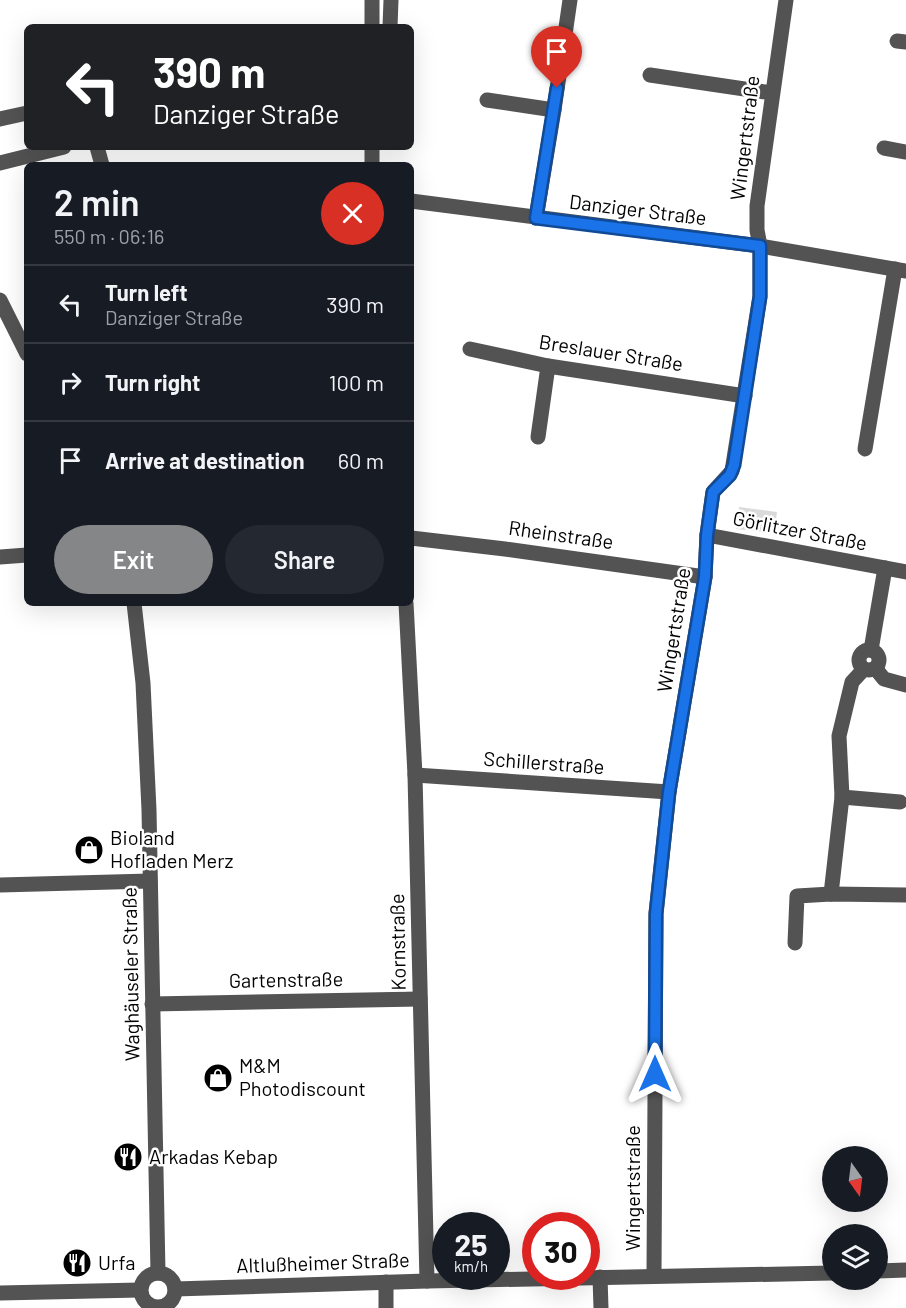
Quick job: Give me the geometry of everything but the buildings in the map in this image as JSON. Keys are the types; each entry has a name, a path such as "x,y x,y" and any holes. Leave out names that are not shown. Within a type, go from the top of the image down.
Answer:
{"street":[{"path":"372,0 372,24"},
{"path":"390,24 391,0"},
{"path":"536,218 570,0"},
{"name":"Wingertstraße","path":"654,1276 656,914 669,792 705,577 707,535 713,492 732,471 760,297 757,206 786,0"},
{"path":"650,75 772,93"},
{"path":"488,100 554,110"},
{"path":"0,119 24,114"},
{"path":"884,148 906,152"},
{"path":"0,163 52,150"},
{"name":"Danziger Straße","path":"414,201 760,246 901,270 866,449"},
{"path":"0,300 24,348"},
{"name":"Breslauer Straße","path":"470,349 548,366 745,396"},
{"path":"538,437 548,366"},
{"name":"Görlitzer Straße","path":"707,535 906,572"},
{"name":"Rheinstraße","path":"414,538 705,577"},
{"path":"0,556 24,555"},
{"name":"Görlitzer Straße","path":"869,669 878,664 879,658 871,650 885,568"},
{"name":"Waghäuseler Straße","path":"134,606 147,747 158,1273"},
{"name":"Kornstraße","path":"406,606 415,775 427,1281"},
{"path":"831,894 842,797 839,736 852,682 869,669 884,679 906,685"},
{"name":"Schillerstraße","path":"415,775 669,792"},
{"path":"842,797 900,802"},
{"path":"0,885 150,881"},
{"path":"795,943 797,896 906,895"},
{"name":"Gartenstraße","path":"152,1004 420,999"},
{"path":"888,1271 906,1270"},
{"path":"153,1273 170,1278 175,1289 170,1302 158,1308 144,1301 140,1290 143,1280 153,1273"},
{"name":"Altlußheimer Straße","path":"600,1277 822,1273"},
{"path":"600,1277 601,1308"},
{"name":"Altlußheimer Straße","path":"175,1289 522,1279"},
{"path":"386,1282 386,1308"},
{"path":"0,1293 140,1290"}],"shaded area":[{"path":"739,507 777,512 774,533 736,529"}],"place":[{"name":"Bioland Hofladen Merz","path":"89,850"},
{"name":"M&M Photodiscount","path":"218,1078"},
{"name":"Arkadas Kebap","path":"128,1157"},
{"name":"Urfa","path":"77,1263"}],"route":[{"path":"557,88 536,218 760,246 760,297 734,465 730,475 713,492 707,535 705,577 669,792 656,914 655,1074"}]}
